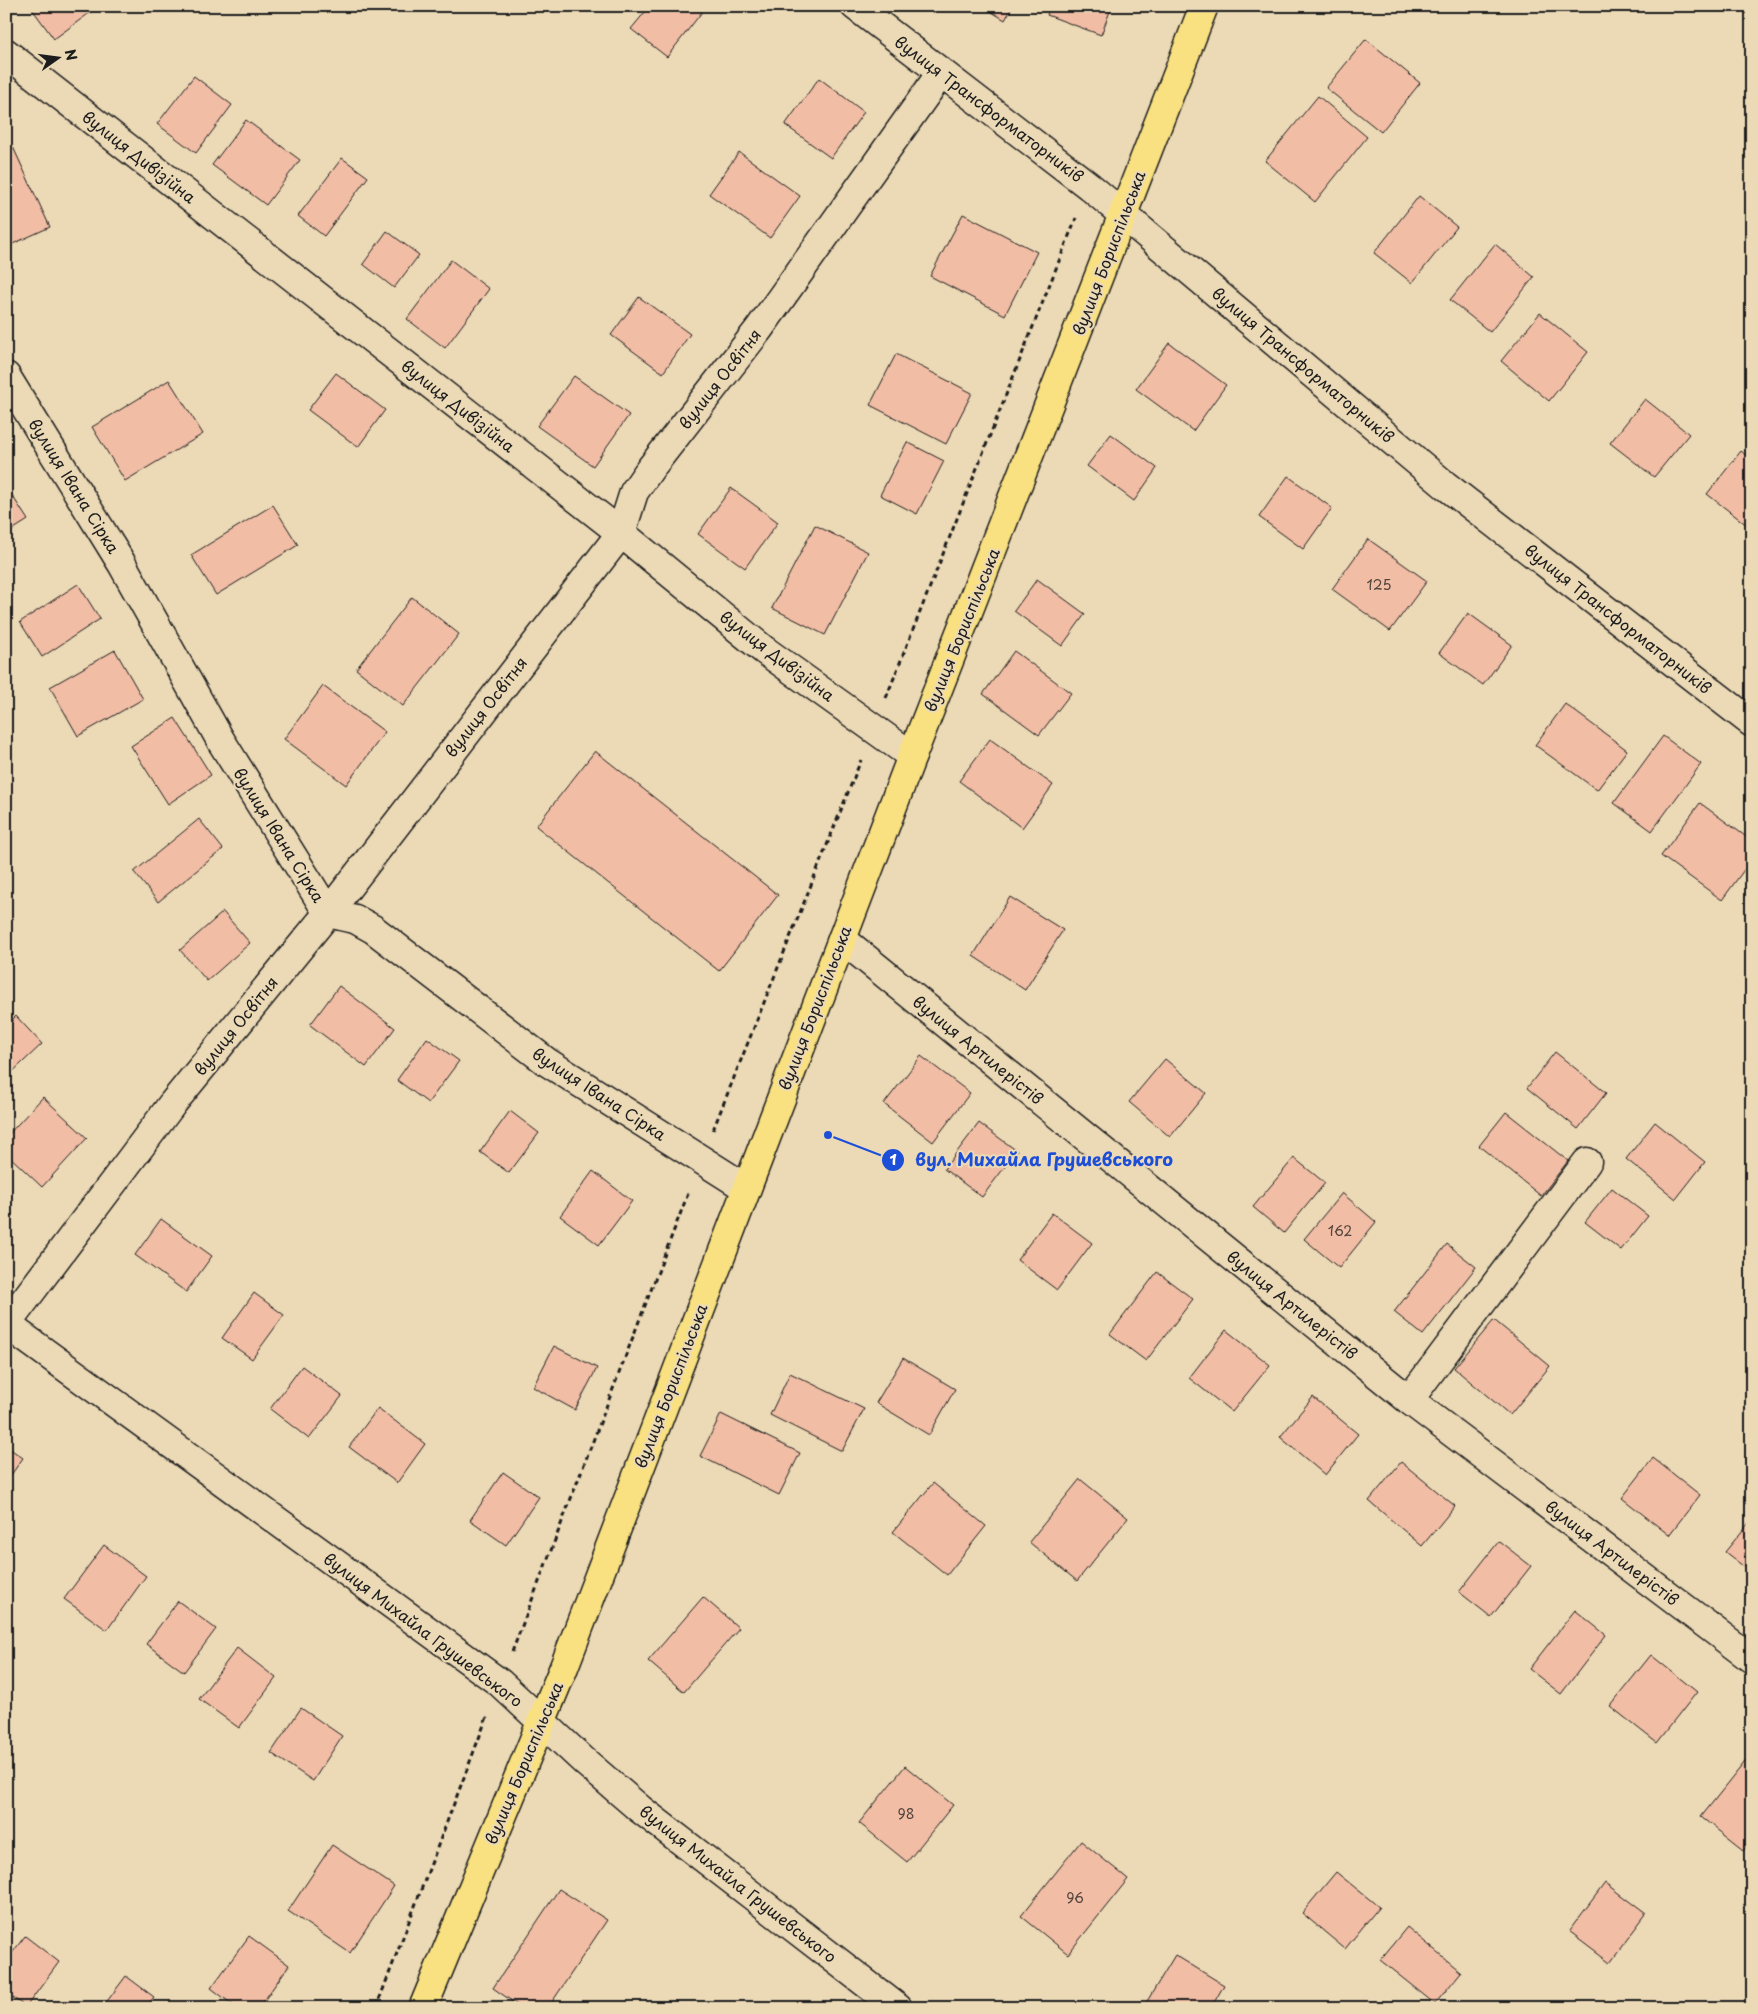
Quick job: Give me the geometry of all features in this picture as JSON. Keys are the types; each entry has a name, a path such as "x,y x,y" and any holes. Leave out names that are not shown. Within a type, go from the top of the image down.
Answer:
{"main road":[{"name":"вулиця Бориспільська","path":"423,2008 564,1667 912,756 1204,6"}],"street":[{"name":"вулиця Трансформаторників","path":"855,6 1124,214 1445,485 1752,723"},
{"name":"вулиця Дивізійна","path":"6,53 621,533 764,650 912,756"},
{"name":"вулиця Освітня","path":"6,1325 173,1103 328,913 621,533 634,492 650,468 759,329 941,73"},
{"name":"вулиця Івана Сірка","path":"6,376 122,564 221,741 328,913 355,919 373,929 547,1062 746,1188"},
{"name":"вулиця Артилерістів","path":"842,939 1408,1400 1752,1659"},
{"path":"1408,1400 1587,1162"},
{"name":"вулиця Михайла Грушевського","path":"6,1325 500,1683 584,1761 640,1809 898,2008"}],"path":[{"path":"376,2008 701,1159 1089,186"}],"building":[{"path":"30,6 99,6 54,39"},
{"path":"650,6 695,6 702,12 667,57 631,29"},
{"path":"982,6 1013,6 1005,20"},
{"path":"1050,6 1112,6 1101,35 1047,15"},
{"path":"1366,39 1420,83 1381,132 1326,88"},
{"path":"194,76 232,105 196,153 157,124"},
{"path":"819,78 864,112 831,158 785,125"},
{"path":"1318,96 1367,137 1315,202 1265,161"},
{"path":"246,120 300,160 266,205 212,165"},
{"path":"13,147 50,227 6,247 6,151"},
{"path":"739,152 800,196 770,238 709,194"},
{"path":"342,158 368,177 324,236 298,216"},
{"path":"1419,196 1457,227 1412,283 1374,253"},
{"path":"963,214 1037,252 1005,315 930,276"},
{"path":"387,231 419,255 394,288 363,264"},
{"path":"1495,244 1534,277 1490,332 1450,300"},
{"path":"451,260 489,289 445,348 407,319"},
{"path":"639,297 690,334 663,373 611,335"},
{"path":"1540,313 1588,352 1549,401 1501,361"},
{"path":"1169,343 1226,385 1193,431 1136,389"},
{"path":"896,354 972,393 946,444 870,405"},
{"path":"336,373 385,410 358,447 308,410"},
{"path":"574,376 629,415 593,466 537,426"},
{"path":"169,380 203,434 125,481 92,427"},
{"path":"1645,399 1689,434 1654,477 1610,443"},
{"path":"1111,434 1157,468 1134,501 1087,466"},
{"path":"907,442 944,461 917,514 880,495"},
{"path":"1741,451 1752,460 1752,529 1707,494"},
{"path":"1288,476 1332,508 1303,549 1259,517"},
{"path":"6,486 28,520 6,534"},
{"path":"731,488 778,522 745,568 698,534"},
{"path":"273,505 298,545 216,595 191,555"},
{"path":"815,525 868,552 825,635 772,608"},
{"path":"1368,539 1427,581 1390,631 1332,589"},
{"path":"1037,579 1085,614 1062,646 1014,611"},
{"path":"78,584 100,619 42,657 20,622"},
{"path":"412,597 459,634 403,706 356,669"},
{"path":"1468,613 1512,645 1483,685 1439,653"},
{"path":"115,650 143,699 78,736 50,687"},
{"path":"1014,651 1071,693 1039,735 983,694"},
{"path":"323,686 385,732 346,785 284,739"},
{"path":"1565,704 1627,750 1597,790 1535,745"},
{"path":"175,718 211,775 168,804 131,746"},
{"path":"1663,736 1701,764 1652,831 1614,803"},
{"path":"990,739 1053,785 1022,828 959,781"},
{"path":"595,751 778,895 719,971 536,826"},
{"path":"1700,803 1752,841 1752,859 1722,900 1661,856"},
{"path":"199,819 223,849 158,902 134,872"},
{"path":"1010,897 1063,930 1025,990 973,956"},
{"path":"223,912 250,943 207,981 180,950"},
{"path":"339,986 395,1028 366,1067 310,1025"},
{"path":"16,1016 42,1044 6,1078 6,1026"},
{"path":"427,1038 459,1061 428,1103 397,1080"},
{"path":"1555,1052 1606,1093 1578,1129 1527,1088"},
{"path":"921,1056 970,1093 933,1142 884,1104"},
{"path":"1165,1059 1206,1093 1170,1137 1129,1102"},
{"path":"43,1097 87,1138 42,1187 6,1153 6,1137"},
{"path":"510,1111 539,1133 509,1173 480,1152"},
{"path":"1506,1112 1568,1161 1541,1196 1479,1146"},
{"path":"1655,1122 1705,1162 1676,1199 1626,1159"},
{"path":"979,1123 1017,1151 982,1197 944,1169"},
{"path":"1294,1158 1325,1183 1284,1233 1253,1207"},
{"path":"593,1171 632,1201 599,1245 560,1216"},
{"path":"1612,1188 1648,1216 1621,1250 1585,1222"},
{"path":"1342,1193 1376,1222 1339,1268 1304,1239"},
{"path":"1052,1213 1092,1243 1057,1290 1017,1260"},
{"path":"161,1219 212,1256 186,1292 135,1255"},
{"path":"1447,1244 1476,1267 1423,1335 1394,1312"},
{"path":"1157,1272 1193,1299 1146,1361 1110,1334"},
{"path":"254,1293 284,1315 252,1359 222,1338"},
{"path":"1494,1320 1550,1366 1510,1415 1454,1368"},
{"path":"1226,1330 1270,1365 1232,1412 1189,1378"},
{"path":"554,1346 597,1368 575,1410 533,1387"},
{"path":"903,1358 955,1389 929,1435 876,1403"},
{"path":"302,1366 342,1396 309,1439 270,1409"},
{"path":"790,1373 864,1409 842,1451 770,1415"},
{"path":"1313,1397 1358,1434 1325,1475 1280,1437"},
{"path":"378,1408 425,1444 397,1483 349,1447"},
{"path":"721,1414 800,1453 779,1495 700,1456"},
{"path":"6,1446 23,1458 6,1482"},
{"path":"1653,1458 1700,1495 1669,1535 1622,1498"},
{"path":"1401,1462 1455,1506 1422,1546 1369,1501"},
{"path":"503,1472 539,1497 506,1545 470,1520"},
{"path":"1080,1479 1128,1518 1077,1581 1029,1542"},
{"path":"933,1483 986,1526 947,1575 893,1532"},
{"path":"1752,1519 1752,1573 1725,1552"},
{"path":"1499,1541 1531,1566 1491,1617 1459,1592"},
{"path":"104,1545 146,1576 107,1630 64,1599"},
{"path":"703,1597 739,1628 684,1692 648,1661"},
{"path":"178,1601 216,1629 184,1672 146,1644"},
{"path":"1575,1610 1606,1635 1561,1694 1529,1669"},
{"path":"237,1648 276,1678 239,1728 199,1699"},
{"path":"1651,1655 1697,1692 1657,1743 1610,1706"},
{"path":"301,1708 342,1736 313,1781 271,1753"},
{"path":"1752,1753 1752,1841 1744,1851 1701,1817"},
{"path":"905,1766 953,1805 907,1862 859,1823"},
{"path":"1081,1841 1128,1879 1068,1954 1021,1916"},
{"path":"332,1845 394,1886 350,1953 288,1911"},
{"path":"1336,1872 1379,1907 1345,1949 1302,1913"},
{"path":"1605,1883 1646,1914 1610,1962 1569,1931"},
{"path":"559,1889 607,1920 548,2008 522,2008 493,1988"},
{"path":"1407,1927 1461,1972 1435,2004 1380,1960"},
{"path":"25,1936 59,1962 26,2007 6,1993 6,1961"},
{"path":"249,1936 289,1965 259,2008 237,2008 211,1988"},
{"path":"1175,1955 1224,1985 1211,2008 1143,2008"},
{"path":"126,1976 154,1997 145,2008 102,2008"}],"place":[{"name":"вул. Михайла Грушевського","path":"828,1135"}]}
